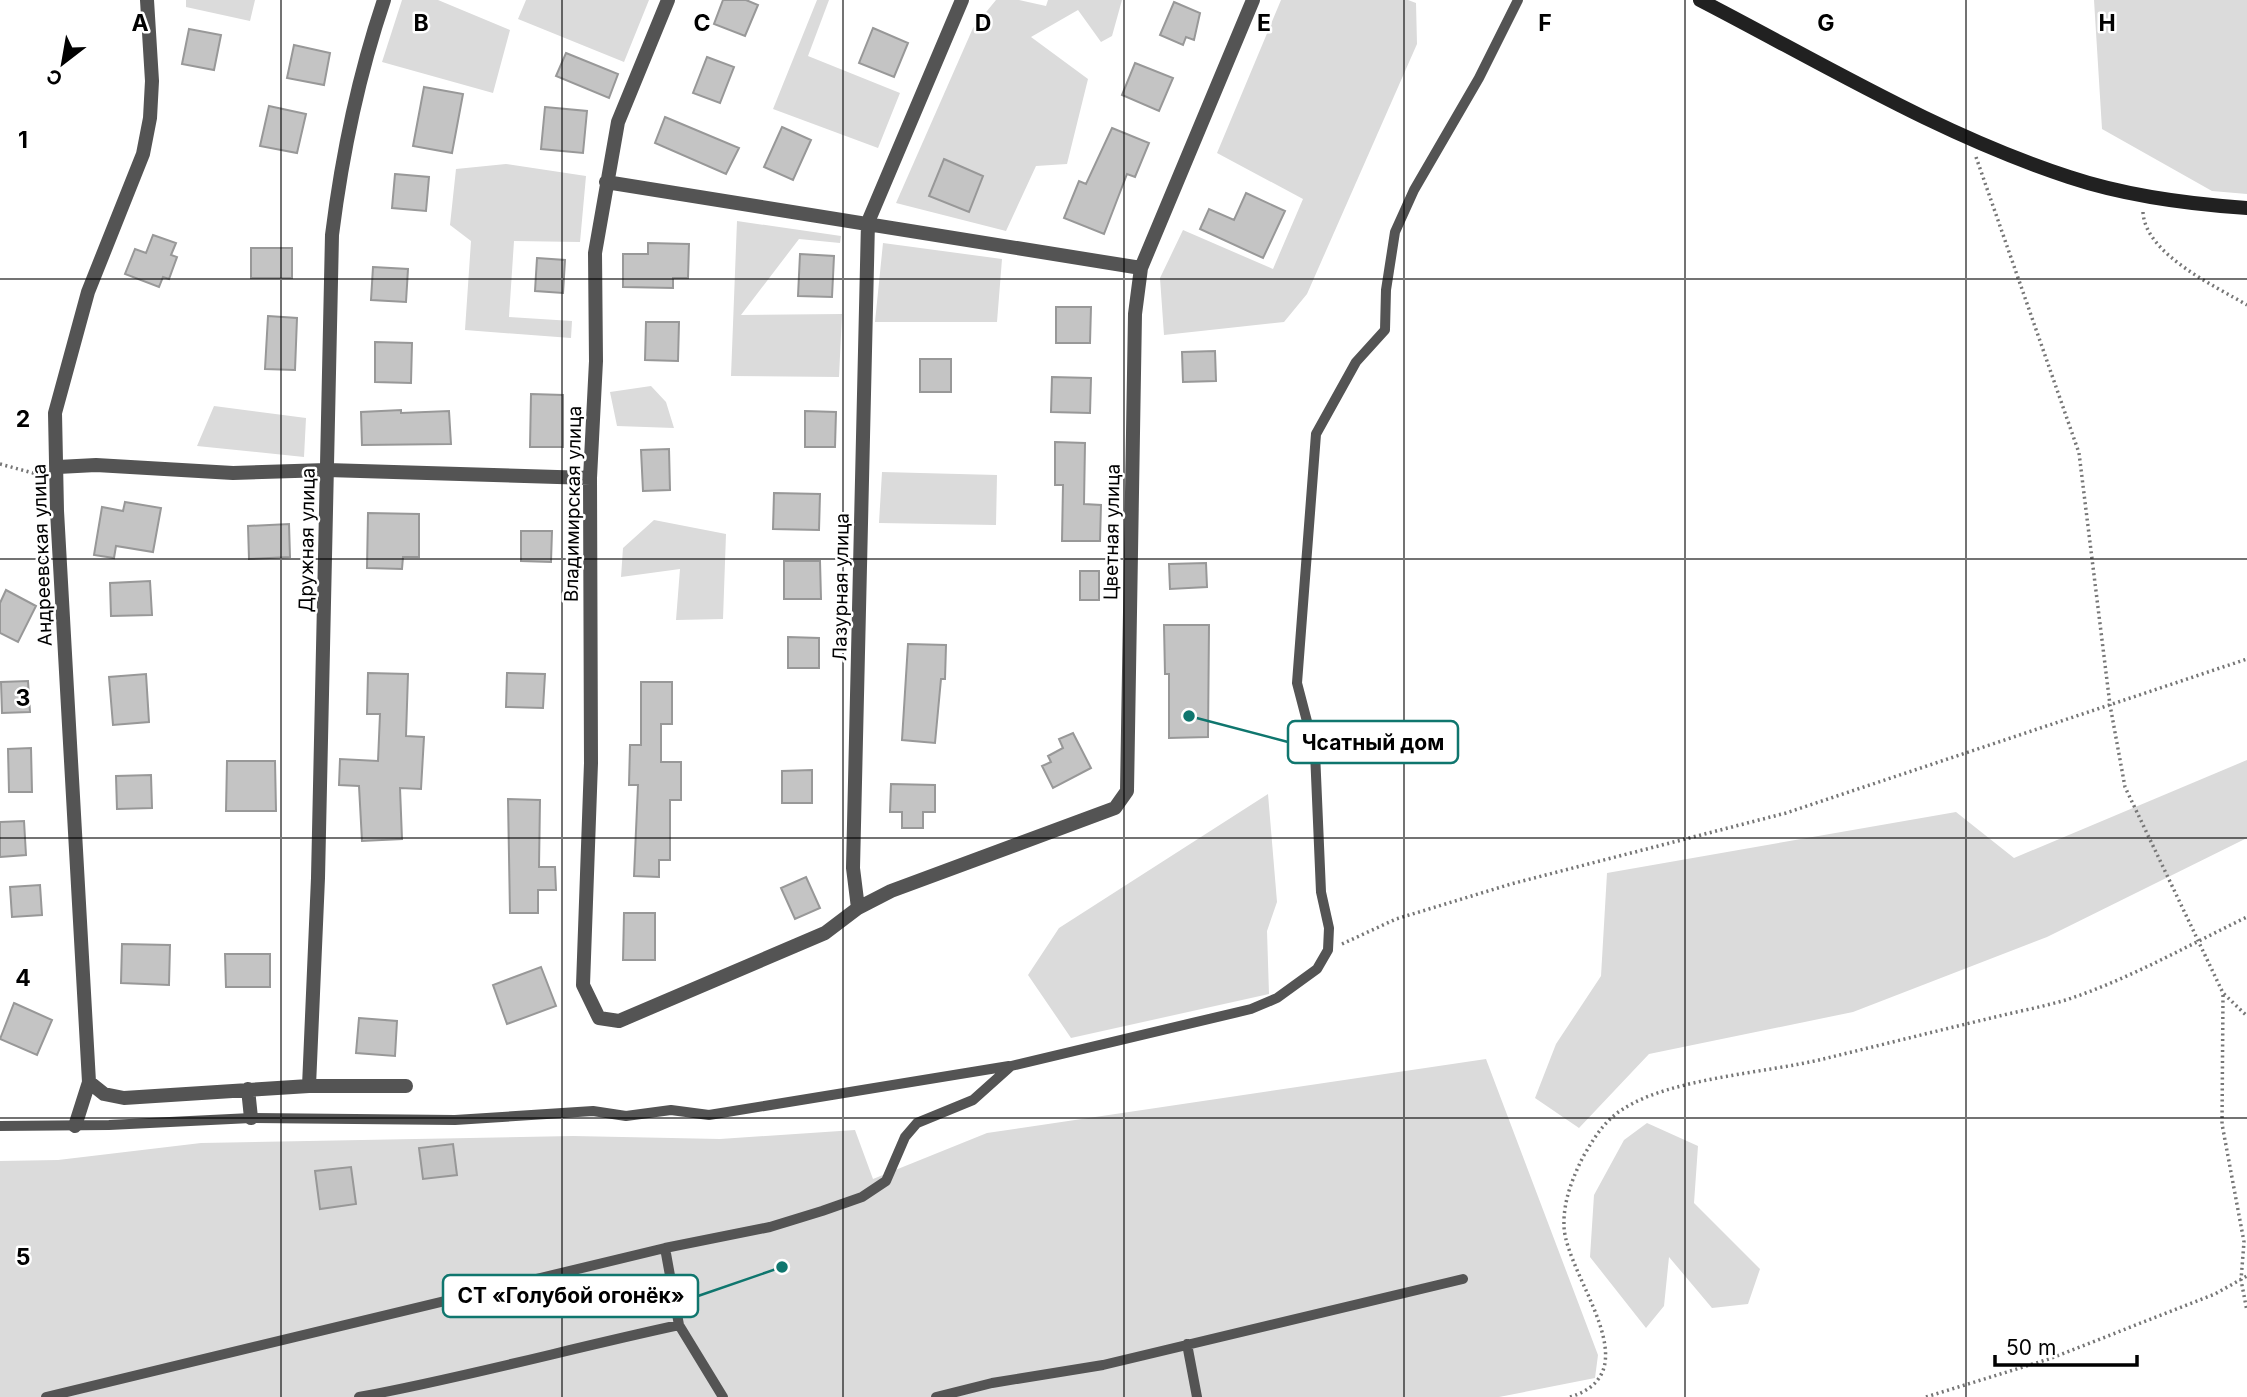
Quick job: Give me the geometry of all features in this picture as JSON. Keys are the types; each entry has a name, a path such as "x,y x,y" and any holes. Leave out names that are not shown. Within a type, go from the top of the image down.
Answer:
{"street":[{"name":"Андреевская улица","path":"89,1082 55,413 88,292 143,154 150,118 151,44 147,0"},
{"name":"Дружная улица","path":"309,1086 318,878 332,235 341,163 363,62 384,0"},
{"name":"Владимирская улица","path":"668,0 618,122 595,253 596,361 590,478 591,762 583,985 598,1018 619,1021 825,933 858,908"},
{"name":"Лазурная улица","path":"858,908 853,868 868,222 962,0"},
{"name":"Цветная улица","path":"858,908 891,891 1115,807 1127,791 1135,314 1141,268 1253,0"},
{"path":"1700,0 1968,135 2071,178 2143,196 2247,208"},
{"path":"606,182 1141,268"},
{"path":"58,467 96,465 233,473 327,470 590,478"},
{"path":"75,1126 89,1082 104,1094 124,1098 309,1086 406,1086"},
{"path":"248,1089 251,1118"}],"lane":[{"path":"0,1126 75,1126 251,1118 455,1120 593,1111 626,1116 671,1110 709,1115 1012,1066 1251,1009 1277,998 1317,969 1328,950 1329,928 1321,892 1315,752 1297,683 1316,434 1356,362 1385,330 1386,290 1395,232 1414,190 1479,78 1518,0"},
{"path":"46,1397 664,1248 770,1227 862,1197 886,1181 905,1137 917,1123 973,1101 1012,1066"},
{"path":"664,1248 679,1325 723,1397"},
{"path":"936,1397 992,1383 1103,1365 1463,1279"},
{"path":"359,1397 465,1377 556,1352 679,1325"},
{"path":"1186,1345 1197,1397"}],"path":[{"path":"1968,135 2079,453 2110,705 2125,787 2223,993 2247,1016"},
{"path":"2143,196 2144,219 2154,240 2175,261 2247,305"},
{"path":"0,464 33,472 58,467"},
{"path":"1328,950 1409,915 1511,884 1786,813 2247,659"},
{"path":"1570,1397 1584,1393 1596,1382 1605,1370 1606,1358 1605,1337 1568,1246 1564,1228 1566,1202 1575,1172 1594,1136 1611,1117 1646,1098 1698,1083 1807,1063 2068,999 2116,981 2247,917"},
{"path":"2223,993 2222,1124 2244,1242 2241,1280 2247,1311"},
{"path":"1926,1397 2049,1359 2136,1323 2186,1307 2247,1278"}],"shaded area":[{"path":"186,0 255,0 250,21 186,7"},
{"path":"402,0 438,0 510,30 493,93 382,62"},
{"path":"526,0 649,0 624,62 518,19"},
{"path":"817,0 829,0 808,56 900,93 878,148 773,109"},
{"path":"996,0 1019,0 1046,6 1048,0 1122,0 1112,36 1101,42 1078,10 1031,37 1088,79 1067,164 1036,166 1006,231 896,203 973,28"},
{"path":"1281,0 1408,0 1416,3 1417,44 1307,294 1284,322 1164,335 1160,278 1183,230 1273,269 1303,199 1217,153"},
{"path":"2094,0 2247,0 2247,194 2212,191 2102,129"},
{"path":"506,164 586,176 580,242 514,241 509,317 572,321 571,338 465,330 471,241 450,225 456,169"},
{"path":"737,221 841,236 840,243 799,239 741,315 842,314 839,377 731,376"},
{"path":"883,243 1002,259 997,322 875,322"},
{"path":"651,386 666,402 674,428 617,426 610,392"},
{"path":"214,406 306,418 304,457 197,446"},
{"path":"882,472 997,475 996,525 879,523"},
{"path":"654,520 726,534 723,619 676,620 680,569 621,577 623,548"},
{"path":"2247,760 2247,838 2047,937 1853,1012 1649,1054 1579,1128 1535,1098 1556,1044 1601,976 1607,873 1956,812 2014,858"},
{"path":"1268,794 1277,902 1267,931 1269,994 1071,1038 1028,975 1059,928"},
{"path":"1486,1059 1598,1355 1595,1378 1499,1397 0,1397 0,1161 58,1160 201,1143 573,1136 720,1139 855,1130 873,1179 987,1133"},
{"path":"1647,1123 1698,1146 1694,1203 1760,1269 1748,1304 1712,1308 1669,1257 1664,1306 1646,1328 1590,1257 1594,1195 1624,1140"}],"building":[{"path":"723,0 746,0 758,5 745,36 714,24"},
{"path":"1174,2 1200,13 1194,40 1186,37 1183,45 1160,35"},
{"path":"873,28 908,43 894,77 859,63"},
{"path":"189,29 221,35 214,70 182,64"},
{"path":"294,45 330,53 324,85 287,78"},
{"path":"566,53 618,74 609,98 556,76"},
{"path":"707,57 734,67 720,103 693,93"},
{"path":"1135,63 1173,78 1159,111 1122,95"},
{"path":"424,87 463,94 452,153 413,146"},
{"path":"269,106 306,114 297,153 260,146"},
{"path":"545,107 587,111 583,153 541,149"},
{"path":"665,117 739,148 726,174 655,143"},
{"path":"782,127 811,140 793,180 764,167"},
{"path":"1112,128 1149,143 1135,177 1127,174 1104,234 1064,218 1079,181 1086,184"},
{"path":"944,159 983,176 969,212 929,196"},
{"path":"395,174 429,177 426,211 392,208"},
{"path":"1246,193 1285,211 1263,258 1200,229 1209,209 1234,220"},
{"path":"153,235 176,243 171,255 177,257 169,279 163,277 159,287 125,274 135,249 146,253"},
{"path":"648,243 689,244 688,278 673,278 673,288 623,287 623,254 648,254"},
{"path":"251,248 292,248 292,278 251,278"},
{"path":"800,254 834,256 832,297 798,296"},
{"path":"537,258 565,260 563,293 535,291"},
{"path":"373,267 408,269 406,302 371,300"},
{"path":"1056,307 1091,307 1090,343 1056,343"},
{"path":"268,316 297,318 295,370 265,369"},
{"path":"646,322 679,322 678,361 645,360"},
{"path":"375,342 412,343 411,383 375,382"},
{"path":"1215,351 1216,381 1183,382 1182,352"},
{"path":"920,359 951,359 951,392 920,392"},
{"path":"1052,377 1091,378 1090,413 1051,412"},
{"path":"531,394 563,395 563,447 530,447"},
{"path":"401,410 401,413 449,411 451,444 362,445 361,412"},
{"path":"805,411 836,412 835,447 805,447"},
{"path":"1055,442 1085,443 1084,504 1101,505 1100,541 1062,541 1063,485 1055,485"},
{"path":"669,449 670,490 643,491 641,450"},
{"path":"774,493 820,494 819,530 773,529"},
{"path":"125,502 161,508 153,552 116,546 114,558 94,555 102,507 123,511"},
{"path":"368,513 419,514 419,557 403,557 402,569 367,568"},
{"path":"289,524 290,557 249,559 248,526"},
{"path":"521,531 552,531 551,562 521,561"},
{"path":"784,561 820,561 821,599 784,599"},
{"path":"1206,563 1207,587 1170,589 1169,564"},
{"path":"1080,571 1099,571 1099,600 1080,600"},
{"path":"150,581 152,615 111,616 110,583"},
{"path":"6,590 36,606 18,642 0,633 0,603"},
{"path":"1164,625 1209,625 1208,737 1169,738 1169,674 1165,674"},
{"path":"788,637 819,638 819,668 788,668"},
{"path":"908,644 946,645 945,679 941,679 935,743 902,740"},
{"path":"368,673 408,674 406,736 424,737 421,789 400,788 402,839 362,841 359,786 339,785 340,759 378,761 380,714 367,714"},
{"path":"507,673 545,674 543,708 506,707"},
{"path":"146,674 149,722 113,725 109,677"},
{"path":"28,681 30,712 2,713 1,682"},
{"path":"641,682 672,682 672,724 661,724 661,762 681,762 681,800 670,800 670,860 659,860 659,877 634,876 638,785 629,785 630,745 641,745"},
{"path":"1073,733 1091,768 1053,788 1042,766 1051,762 1048,756 1063,748 1059,739"},
{"path":"31,748 32,792 9,792 8,749"},
{"path":"227,761 275,761 276,811 226,811"},
{"path":"812,770 812,803 782,803 782,771"},
{"path":"151,775 152,808 117,809 116,776"},
{"path":"891,784 935,785 935,812 923,812 923,828 902,828 902,812 890,812"},
{"path":"508,799 540,800 539,867 555,867 556,890 538,890 538,913 510,913"},
{"path":"24,821 26,855 0,857 0,822"},
{"path":"806,877 820,908 795,919 781,888"},
{"path":"40,885 42,915 12,917 10,887"},
{"path":"624,913 655,913 655,960 623,960"},
{"path":"122,944 170,945 169,985 121,983"},
{"path":"225,954 270,954 270,987 226,987"},
{"path":"541,967 556,1006 507,1024 493,985"},
{"path":"14,1003 52,1020 37,1055 0,1039"},
{"path":"359,1018 397,1021 395,1056 356,1053"},
{"path":"453,1144 457,1175 423,1179 419,1148"},
{"path":"351,1167 356,1204 320,1209 315,1171"}],"place":[{"name":"Чсатный дом","path":"1189,716"},
{"name":"СТ «Голубой огонёк»","path":"782,1267"}]}
